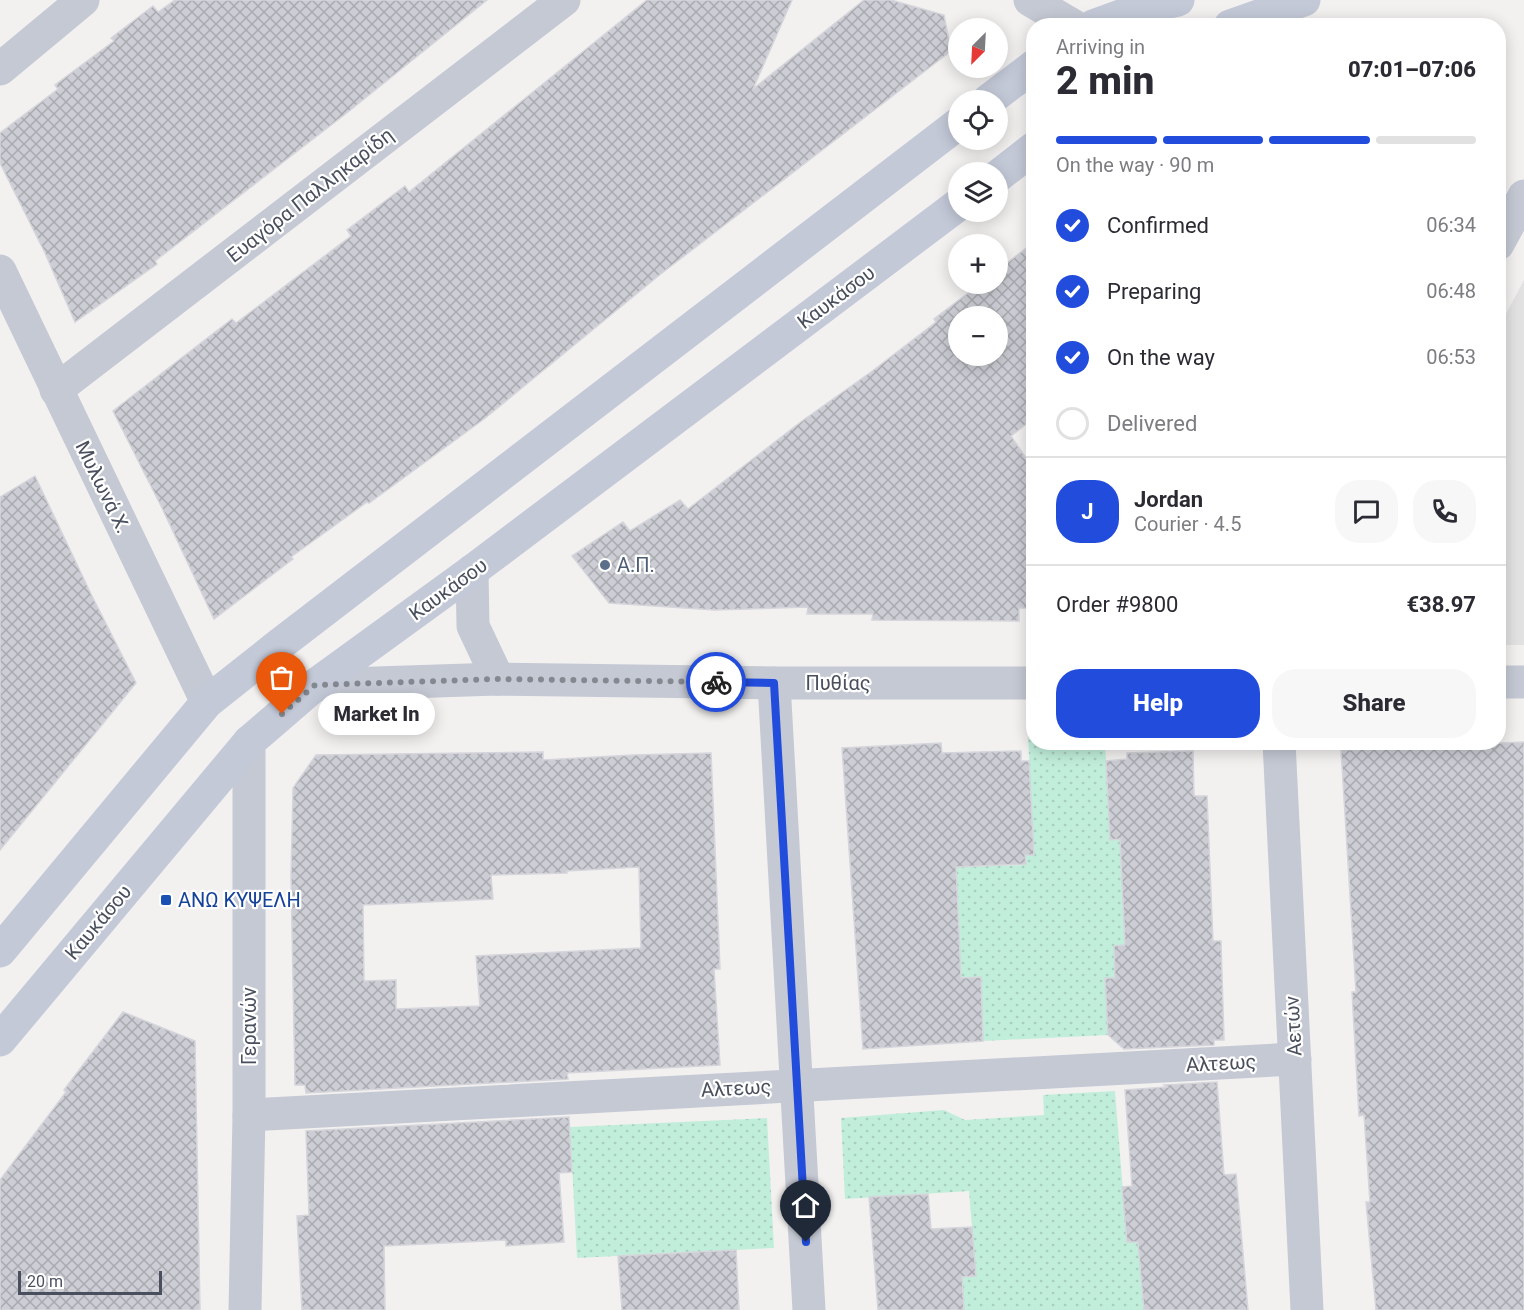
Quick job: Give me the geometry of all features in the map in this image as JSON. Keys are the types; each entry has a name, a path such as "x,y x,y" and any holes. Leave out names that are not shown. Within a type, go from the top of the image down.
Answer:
{"street":[{"path":"0,69 83,0"},
{"name":"Ευαγόρα Παλληκαρίδη","path":"56,390 564,0"},
{"path":"1030,0 1060,18"},
{"path":"1115,18 1145,7 1178,0"},
{"path":"1253,18 1304,0"},
{"path":"1002,90 1026,72"},
{"path":"0,951 207,702 948,132"},
{"path":"1008,168 1026,154"},
{"path":"1506,229 1524,196"},
{"name":"Καυκάσου","path":"0,1040 249,742 315,685 472,571 948,213"},
{"name":"Μυλωνά Χ.","path":"0,271 207,702"},
{"path":"472,571 473,626 498,679"},
{"name":"Πυθίας","path":"315,685 498,679 774,683 1026,683"},
{"path":"1506,682 1524,682"},
{"path":"774,683 809,1310"},
{"name":"Γερανών","path":"245,1310 249,1116 249,742"},
{"name":"Αετών","path":"1279,750 1307,1310"},
{"name":"Αλτεως","path":"249,1116 1294,1059"}],"shaded area":[{"path":"1524,280 1524,645 1506,645 1506,314"}],"green space":[{"path":"1029,750 1105,750 1110,839 1120,839 1125,945 1114,946 1115,978 1105,978 1108,1035 983,1041 981,978 961,978 956,867 1025,865 1025,855 1033,855"},
{"path":"1115,1091 1127,1242 1139,1242 1144,1310 964,1310 962,1277 976,1276 969,1191 845,1199 841,1118 944,1110 965,1120 1044,1115 1043,1095"},
{"path":"767,1118 774,1248 577,1258 570,1127"}],"building":[{"path":"175,0 487,0 348,112 155,261 157,264 75,322 45,253 0,163 0,133 58,89 55,85 114,41 111,38 153,6 158,12"},
{"path":"647,0 792,0 753,89 864,0 891,0 944,15 948,36 948,53 662,273 484,419 291,557 293,559 214,619 113,411 232,319 236,323 351,236 347,230 405,186 409,192"},
{"path":"1026,248 1026,424 1011,436 1026,458 1026,608 1019,608 1019,621 872,620 873,614 807,614 808,607 715,610 609,603 572,556 623,522 630,531 680,500 688,509 936,322 934,319 948,308 948,366 1008,366 1008,306 951,306 967,294 1008,294 1008,262"},
{"path":"35,476 136,683 0,850 0,497"},
{"path":"1524,742 1524,1310 1376,1310 1366,1202 1370,1202 1364,1115 1359,1116 1352,992 1356,992 1341,750 1506,750 1506,743"},
{"path":"941,743 942,753 1021,751 1021,761 1029,761 1034,855 1025,855 1026,864 956,867 961,978 981,977 983,1041 863,1049 842,748"},
{"path":"1193,751 1194,796 1207,796 1213,941 1221,941 1224,1040 1214,1040 1214,1045 1124,1049 1108,1035 1105,978 1115,978 1114,946 1125,945 1120,839 1110,840 1106,761 1127,759 1127,753"},
{"path":"543,752 543,760 711,753 720,969 714,969 720,1065 567,1073 568,1079 306,1093 305,1085 295,1085 291,877 293,788 316,755","holes":["639,867 641,948 476,956 480,1006 396,1009 396,980 364,981 363,905 493,899 491,875 567,873 567,871"]},
{"path":"123,1012 195,1041 200,1310 0,1310 0,1180"},
{"path":"1217,1082 1224,1175 1236,1174 1248,1310 1144,1310 1138,1242 1127,1242 1122,1187 1132,1186 1125,1090"},
{"path":"569,1117 572,1172 559,1173 564,1242 506,1246 506,1240 384,1246 385,1310 302,1310 297,1216 309,1215 306,1131"},
{"path":"928,1194 931,1229 972,1227 976,1276 962,1277 964,1310 878,1310 869,1197"},
{"path":"736,1250 739,1310 622,1310 618,1256"}],"way so far":[{"path":"282,714 315,685 498,679 716,682"}],"place":[{"name":"Α.Π.","path":"605,565"},
{"name":"Market In","path":"282,714"},
{"name":"ΑΝΩ ΚΥΨΕΛΗ","path":"166,900"}],"route":[{"path":"716,682 774,683 806,1242"}]}
